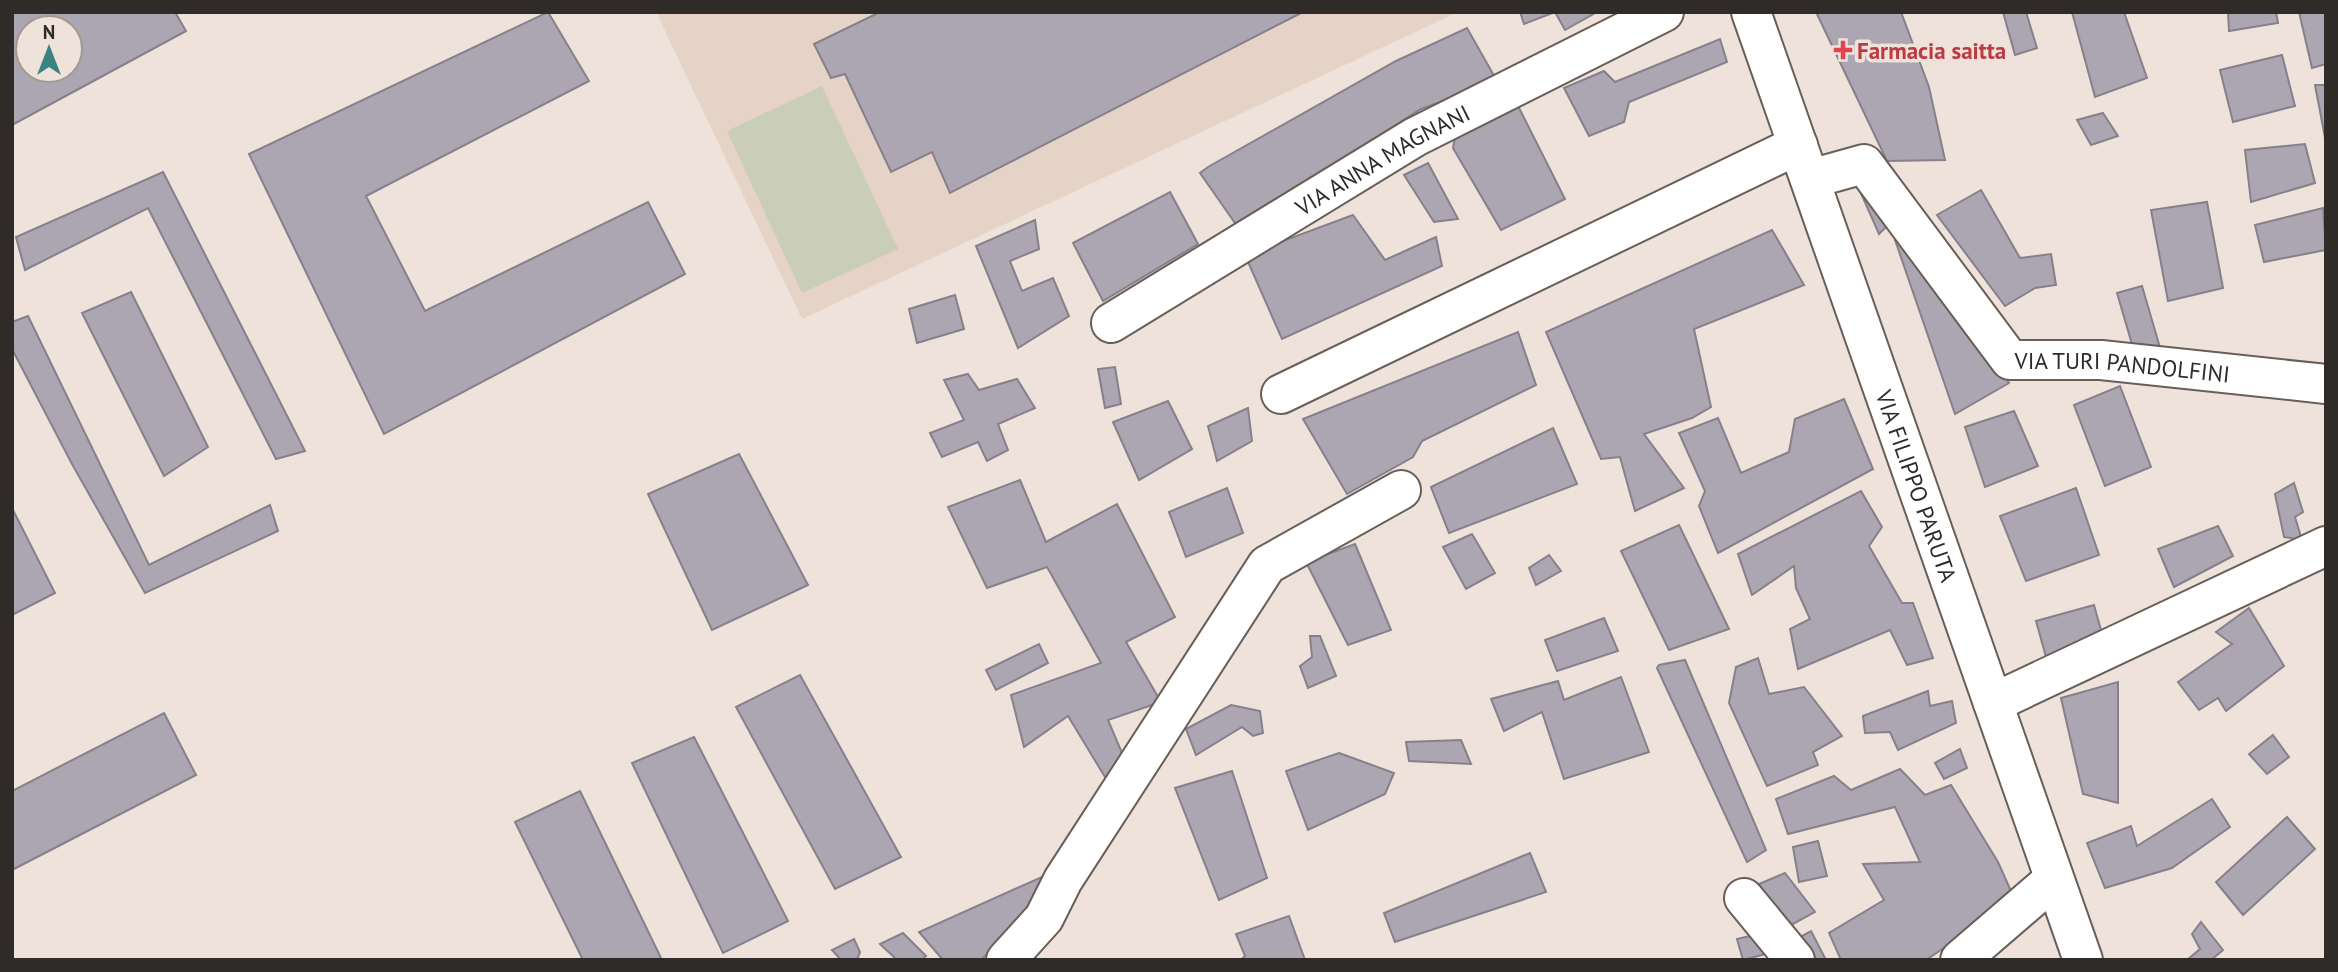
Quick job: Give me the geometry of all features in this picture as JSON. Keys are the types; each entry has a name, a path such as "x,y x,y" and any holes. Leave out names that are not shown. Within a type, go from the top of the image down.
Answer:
{"street":[{"name":"VIA ANNA MAGNANI","path":"1111,323 1415,137 1664,12"},
{"name":"VIA FILIPPO PARUTA","path":"1751,12 2083,960"},
{"name":"VIA TURI PANDOLFINI","path":"1804,162 1864,164 2010,360 2101,360 2326,383"},
{"path":"1281,394 1804,162"},
{"path":"1006,960 1044,918 1063,880 1268,565 1401,489"},
{"path":"1993,704 2326,546"},
{"path":"1960,960 2054,879"},
{"path":"1744,898 1795,960"}],"shaded area":[{"path":"656,12 1458,12 802,319"}],"green space":[{"path":"822,86 898,249 802,293 727,131"}],"building":[{"path":"12,12 175,12 186,31 12,125"},
{"path":"548,12 589,81 366,196 425,311 648,202 685,274 384,434 249,154"},
{"path":"880,12 1303,12 950,193 932,152 891,172 845,74 831,78 814,44"},
{"path":"1520,12 1555,12 1524,24"},
{"path":"1555,12 1597,12 1565,30"},
{"path":"1816,12 1901,12 1929,87 1945,160 1887,161"},
{"path":"2003,12 2026,12 2037,48 2015,55"},
{"path":"2072,12 2124,12 2147,78 2095,97"},
{"path":"2228,12 2276,12 2278,23 2229,31"},
{"path":"2299,12 2326,12 2326,64 2312,68"},
{"path":"1467,28 1497,81 1421,109 1237,226 1200,173 1396,61"},
{"path":"1720,39 1727,62 1629,102 1624,122 1589,136 1564,88 1604,71 1615,82"},
{"path":"2282,55 2295,106 2233,122 2220,70"},
{"path":"2315,85 2326,85 2326,143"},
{"path":"1516,102 1565,199 1501,230 1453,148 1455,137"},
{"path":"2103,113 2118,136 2091,145 2077,120"},
{"path":"2305,144 2315,183 2251,202 2245,150"},
{"path":"1428,163 1458,219 1434,222 1404,175"},
{"path":"163,172 305,451 276,459 148,208 25,270 16,237"},
{"path":"1852,173 1894,219 1879,234"},
{"path":"1981,190 2020,258 2051,254 2056,285 2035,288 2005,306 1937,215"},
{"path":"1170,192 1198,244 1103,301 1073,243"},
{"path":"2207,202 2223,288 2168,301 2151,210"},
{"path":"2323,208 2326,250 2264,262 2255,225"},
{"path":"1353,215 1385,260 1436,237 1442,266 1282,339 1245,255"},
{"path":"1035,220 1039,249 1010,261 1022,291 1053,278 1069,316 1018,348 976,246"},
{"path":"1912,229 2009,383 1955,414 1895,240"},
{"path":"1772,230 1804,285 1694,329 1711,407 1692,418 1644,434 1684,488 1635,511 1620,457 1601,459 1546,332"},
{"path":"2142,286 2161,351 2136,358 2117,293"},
{"path":"131,292 208,447 164,476 82,313"},
{"path":"955,295 964,329 917,343 909,309"},
{"path":"28,316 149,565 270,505 278,531 145,593 72,464 12,349 12,322"},
{"path":"1518,332 1536,385 1422,441 1413,457 1347,494 1303,419"},
{"path":"1115,367 1121,404 1105,408 1098,369"},
{"path":"968,374 979,390 1017,379 1035,408 998,424 1008,450 987,461 978,442 942,457 930,433 964,420 944,380"},
{"path":"2120,386 2151,467 2105,486 2074,405"},
{"path":"1844,399 1873,469 1718,553 1699,506 1705,491 1679,433 1718,418 1741,473 1789,452 1795,419"},
{"path":"1168,401 1192,449 1139,480 1113,422"},
{"path":"1248,408 1252,441 1217,461 1208,426"},
{"path":"2014,411 2038,466 1985,487 1965,427"},
{"path":"1553,428 1577,484 1449,533 1431,487"},
{"path":"739,454 808,585 712,630 648,494"},
{"path":"1020,480 1046,542 1117,504 1175,617 1126,642 1161,702 1108,720 1128,767 1105,777 1068,716 1024,747 1011,695 1101,663 1047,567 987,588 948,507"},
{"path":"2294,483 2303,512 2295,517 2302,540 2284,537 2275,494"},
{"path":"1227,488 1243,533 1186,557 1169,512"},
{"path":"2076,488 2099,555 2026,581 2000,516"},
{"path":"1861,491 1882,527 1869,546 1902,603 1913,603 1933,658 1907,665 1890,630 1798,669 1790,629 1810,619 1796,588 1794,566 1752,595 1738,554"},
{"path":"12,508 55,593 12,615"},
{"path":"1679,525 1729,629 1669,650 1621,551"},
{"path":"2218,526 2233,556 2174,587 2158,549"},
{"path":"1472,534 1495,573 1466,589 1443,547"},
{"path":"1355,544 1391,630 1348,645 1306,562"},
{"path":"1549,555 1561,571 1536,585 1529,568"},
{"path":"2094,605 2103,637 2046,657 2036,621"},
{"path":"2249,608 2284,666 2226,711 2218,698 2199,710 2178,682 2232,644 2216,632"},
{"path":"1604,618 1618,651 1557,671 1545,640"},
{"path":"1310,636 1320,636 1336,676 1308,688 1300,666 1312,657"},
{"path":"1039,644 1048,663 996,690 986,670"},
{"path":"1758,658 1769,694 1804,687 1842,736 1813,752 1818,765 1767,786 1729,703 1736,667"},
{"path":"1685,660 1766,850 1747,862 1657,668 1659,665"},
{"path":"800,675 901,857 835,889 736,707"},
{"path":"1621,677 1649,752 1564,779 1542,712 1504,731 1491,699 1558,681 1564,700"},
{"path":"2118,682 2118,803 2083,794 2061,698"},
{"path":"1928,691 1930,706 1952,701 1956,723 1898,750 1890,732 1865,733 1863,716"},
{"path":"1231,705 1260,711 1263,733 1253,736 1242,727 1196,755 1186,729"},
{"path":"164,713 196,775 12,870 12,791"},
{"path":"2273,735 2289,757 2267,774 2249,754"},
{"path":"694,737 788,921 723,953 632,763"},
{"path":"1461,740 1471,764 1409,761 1406,742"},
{"path":"1960,749 1967,768 1944,779 1935,763"},
{"path":"1339,753 1394,773 1385,794 1308,830 1286,771"},
{"path":"1900,769 1925,795 1951,785 1998,862 2015,900 1926,960 1841,960 1829,933 1884,900 1863,864 1920,862 1895,807 1788,834 1776,799 1834,776 1851,790"},
{"path":"1232,771 1267,878 1219,900 1175,788"},
{"path":"580,791 662,960 583,960 515,822"},
{"path":"2212,799 2230,827 2172,868 2105,888 2087,843 2131,826 2137,846"},
{"path":"2287,817 2315,849 2243,915 2216,882"},
{"path":"1818,841 1827,876 1799,882 1793,847"},
{"path":"1530,853 1546,892 1395,942 1384,913"},
{"path":"1785,873 1815,912 1784,929 1759,884"},
{"path":"1044,876 1050,892 981,960 943,960 919,932"},
{"path":"1289,916 1305,960 1241,960 1245,956 1236,934"},
{"path":"2201,922 2223,950 2211,960 2187,960 2200,949 2192,934"},
{"path":"1811,931 1826,960 1800,960 1787,944"},
{"path":"903,933 926,956 921,960 897,960 880,944"},
{"path":"1762,933 1777,951 1743,960 1737,939"},
{"path":"854,939 860,952 857,960 841,960 832,950"}],"place":[{"name":"Farmacia saitta","path":"1843,50"}]}
